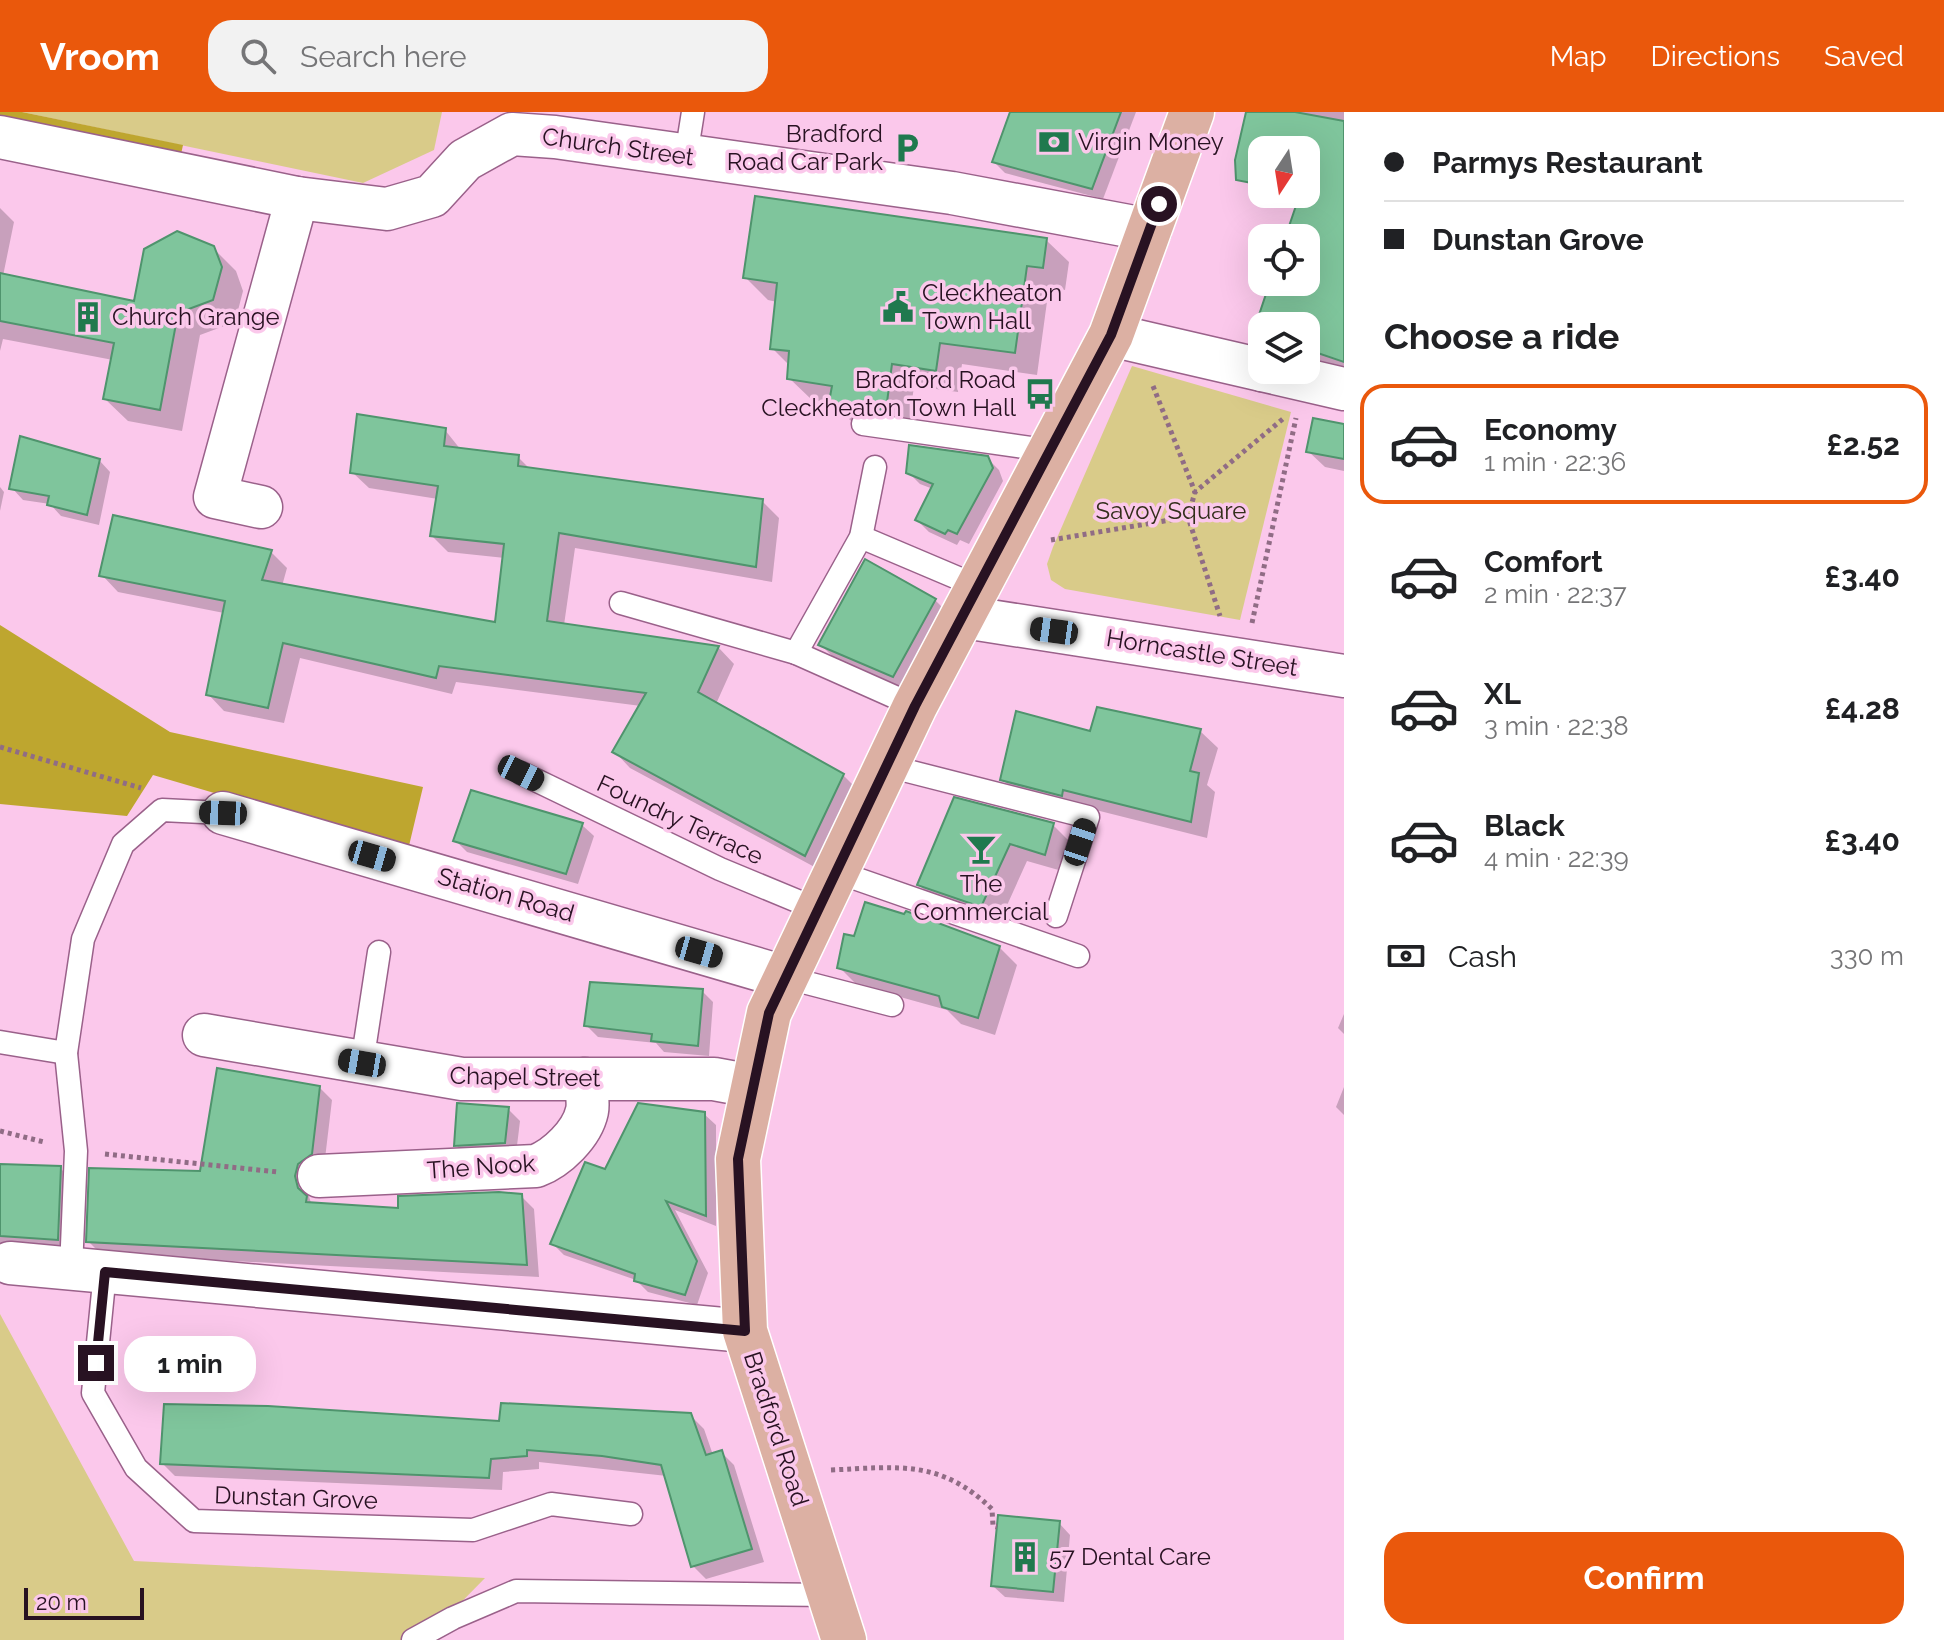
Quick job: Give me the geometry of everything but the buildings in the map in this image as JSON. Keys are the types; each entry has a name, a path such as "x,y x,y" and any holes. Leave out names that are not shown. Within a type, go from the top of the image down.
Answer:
{"main road":[{"name":"Bradford Road","path":"844,1640 745,1331 738,1159 752,1086 769,1013 915,706 1052,451 1123,338 1150,230 1192,112"}],"street":[{"name":"Church Street","path":"0,137 297,198 387,209 432,196 465,160 512,134 952,193 1150,230"},
{"path":"261,507 215,497 297,198"},
{"path":"1123,338 1248,367"},
{"path":"1299,384 1323,393"},
{"name":"Horncastle Street","path":"972,602 1238,658 1344,676"},
{"name":"Station Road","path":"223,813 788,978"},
{"name":"Chapel Street","path":"204,1035 462,1079 714,1079 752,1086"},
{"name":"The Nook","path":"319,1176 536,1166 558,1153 583,1121 587,1111 585,1079"},
{"path":"10,1263 745,1331"}],"lane":[{"path":"686,156 693,112"},
{"path":"863,424 1052,451"},
{"path":"796,653 861,537 875,467"},
{"path":"861,537 972,602"},
{"path":"621,603 796,653 915,706"},
{"path":"888,766 1088,817 1056,916"},
{"name":"Foundry Terrace","path":"521,773 720,869 828,891 1078,956"},
{"name":"Dunstan Grove","path":"223,813 162,810 123,844 83,939 66,1053 88,1271 93,1393 136,1468 194,1521 473,1530 551,1504 631,1514"},
{"path":"362,1063 379,952"},
{"path":"788,978 892,1005"},
{"path":"0,1042 66,1053"},
{"path":"413,1640 453,1618 516,1591 830,1595"}],"path":[{"path":"1123,338 1195,492"},
{"path":"1238,658 1188,517 1195,492 1323,393"},
{"path":"1238,658 1323,393"},
{"path":"999,549 1188,517"},
{"path":"0,747 149,791"},
{"path":"0,1131 76,1151 319,1176"},
{"path":"790,1471 910,1467 967,1485 992,1509 993,1526 997,1527"}],"green space":[{"path":"22,112 442,112 434,150 363,183"},
{"name":"Savoy Square","path":"1132,366 1291,412 1240,620 1065,589 1051,580 1047,564 1053,547"},
{"path":"0,1314 134,1561 485,1578 424,1640 0,1640"}],"shaded area":[{"path":"0,112 22,112 183,145 175,182 0,156"},
{"path":"0,625 170,732 423,787 408,850 153,775 127,816 0,804"}],"place":[{"name":"Virgin Money","path":"1054,142"},
{"name":"Bradford Road Car Park","path":"907,148"},
{"name":"Cleckheaton Town Hall","path":"898,307"},
{"name":"Church Grange","path":"88,317"},
{"name":"Bradford Road Cleckheaton Town Hall","path":"1040,394"},
{"name":"The Commercial","path":"981,849"},
{"name":"57 Dental Care","path":"1025,1557"}],"route":[{"path":"96,1363 105,1272 745,1331 738,1159 769,1013 915,706 1111,335 1159,204"}]}
